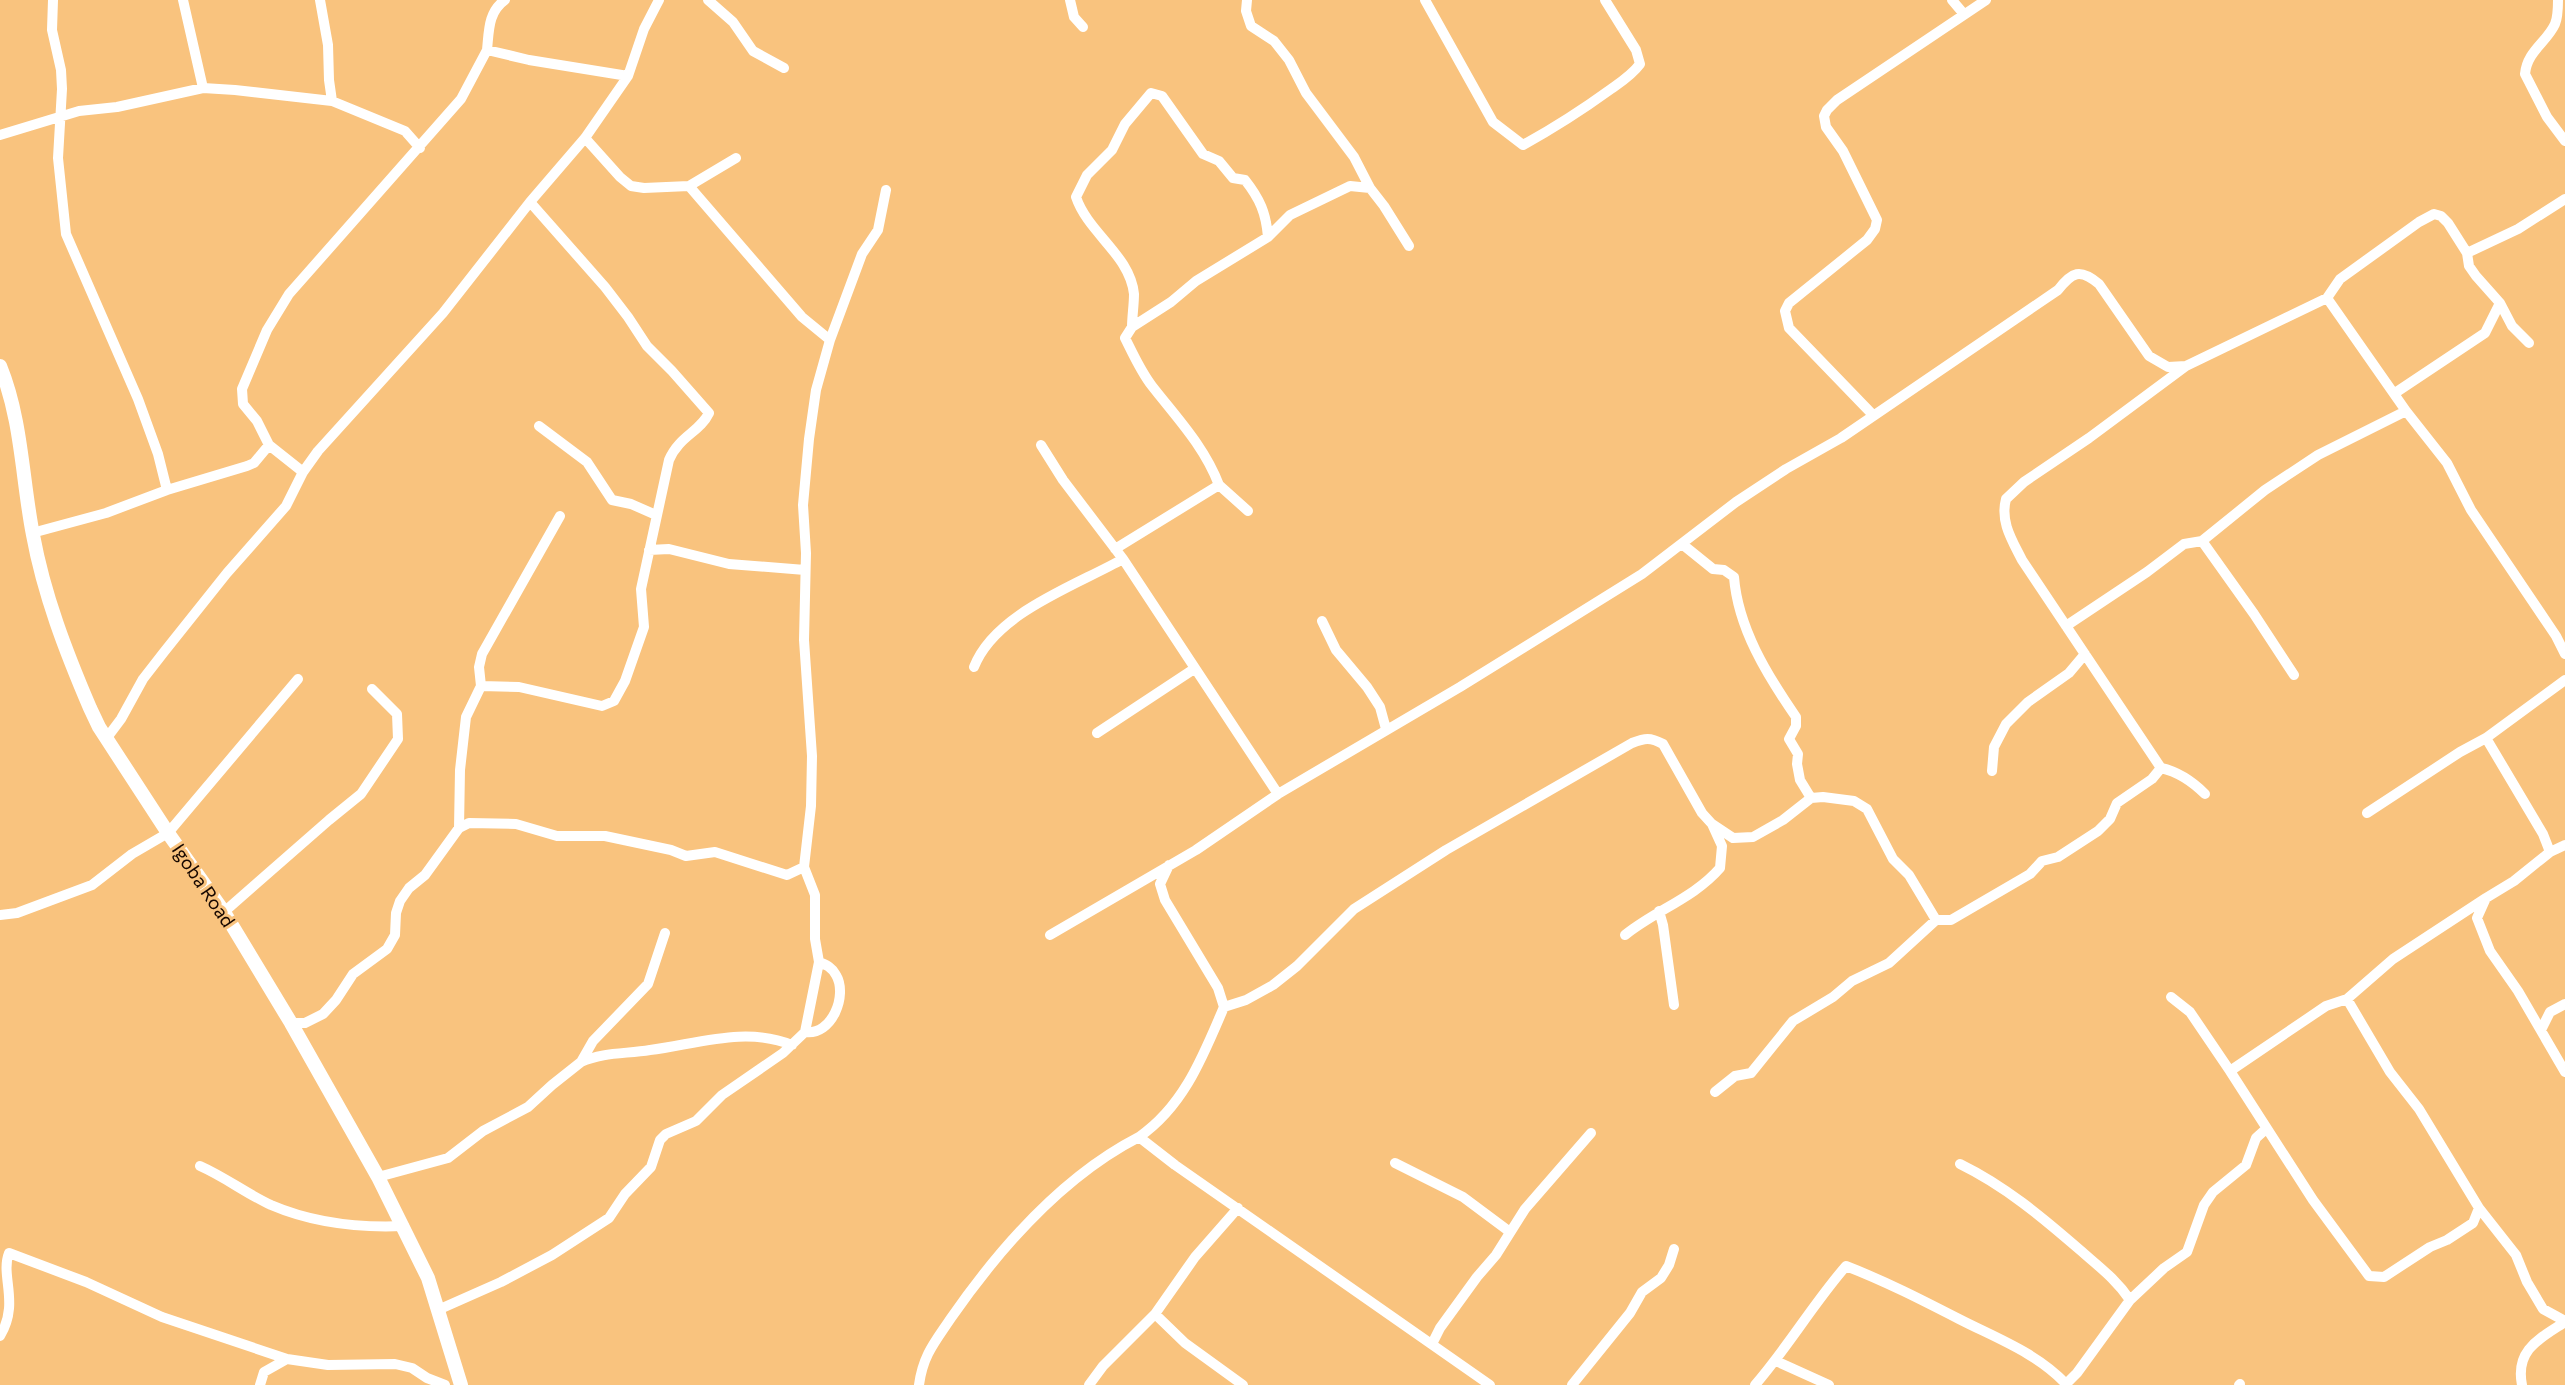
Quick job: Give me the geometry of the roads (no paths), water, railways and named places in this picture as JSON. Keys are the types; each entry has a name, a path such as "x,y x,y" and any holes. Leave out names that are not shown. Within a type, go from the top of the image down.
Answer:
{"street":[{"path":"52,0 52,30 61,70 58,158 66,234 138,399 158,454 167,490"},
{"path":"183,0 203,88"},
{"path":"320,0 328,45 332,101"},
{"path":"303,472 268,445 257,421 243,404 242,390 267,330 289,294 461,99 487,50 490,18 495,8 505,0"},
{"path":"106,739 121,719 137,688 164,652 227,573 286,506 303,472 350,415 443,313 530,202 585,138 628,76 644,29 659,0"},
{"path":"708,0 733,22 754,51 784,68"},
{"path":"1070,0 1074,17 1083,27"},
{"path":"1247,0 1251,26 1274,41 1289,60 1306,93 1354,157 1370,188 1409,246"},
{"path":"1425,0 1493,122 1522,145 1555,128 1583,109 1634,72 1640,64 1636,50 1605,0"},
{"path":"1952,0 1963,13"},
{"path":"1872,415 1798,339 1786,320 1785,311 1789,303 1867,240 1875,229 1877,220 1843,151 1826,127 1824,116 1838,100 1963,13 1986,0"},
{"path":"2558,0 2556,23 2537,45 2525,67 2525,74 2547,117 2565,141"},
{"path":"487,50 529,60 628,76"},
{"path":"0,135 79,111 117,107 203,88 332,101 405,131 419,148"},
{"path":"1132,327 1134,293 1124,264 1082,214 1076,197 1087,175 1112,150 1125,124 1152,93 1162,96 1203,154 1219,161 1233,178 1245,180 1261,200 1267,217 1268,237"},
{"path":"585,138 631,186 668,189 689,186 736,158"},
{"path":"689,186 802,317 830,340"},
{"path":"1248,511 1219,485 1209,460 1150,383 1125,338 1132,327 1171,302 1196,281 1268,237 1290,215 1350,186 1370,188"},
{"path":"440,1309 501,1282 552,1255 609,1218 625,1194 651,1167 660,1140 666,1134 696,1121 722,1095 752,1076 805,1032 819,961 815,939 815,895 804,867 811,806 812,756 804,640 803,505 813,405 830,340 862,254 878,230 886,190"},
{"path":"2467,253 2509,234 2565,199"},
{"path":"481,686 519,687 602,706 614,701 625,681 644,627 641,589 673,449 704,421 709,413 646,346 605,287 530,202"},
{"path":"2205,793 2191,780 2161,768 2022,560 2008,533 2004,509 2006,499 2024,482 2186,366 2327,298 2340,279 2434,214 2441,216 2448,223 2467,253 2469,266 2500,303 2512,326 2529,343"},
{"path":"1050,935 1169,866 1278,794 1460,687 1642,574 1736,502 1786,469 1841,438 2058,290 2075,274 2088,275 2099,284 2149,356 2168,367 2186,366"},
{"path":"2327,298 2406,411 2447,463 2472,510 2556,636 2565,654"},
{"path":"2395,393 2486,333 2500,303"},
{"path":"2153,390 2161,377 2158,363"},
{"name":"Igoba Road","path":"0,366 17,425 41,578 79,683 106,739 224,912 291,1023 378,1177 428,1278 440,1309 461,1385"},
{"path":"2066,626 2184,544 2202,541 2264,491 2318,456 2406,411"},
{"path":"539,426 587,463 612,500 656,515"},
{"path":"1041,444 1063,480 1122,559 1194,669 1242,736 1278,794"},
{"path":"32,533 106,513 167,490 247,466 254,463 268,445"},
{"path":"1115,549 1219,485"},
{"path":"459,828 460,770 466,717 481,686 479,667 482,654 559,516"},
{"path":"2202,541 2294,675"},
{"path":"1682,544 1713,569 1724,570 1734,577 1736,601 1745,629 1796,717 1796,726 1789,739 1798,754 1800,780 1811,798"},
{"path":"649,550 669,549 729,564 805,570"},
{"path":"974,667 979,652 989,640 1018,618 1058,591 1091,577 1122,559"},
{"path":"1322,621 1336,650 1367,687 1380,708 1386,729"},
{"path":"1992,771 1994,747 2006,724 2028,702 2069,673 2085,654"},
{"path":"1097,733 1194,669"},
{"path":"0,915 17,913 92,885 132,854 168,833 298,679"},
{"path":"2367,813 2486,738 2565,680"},
{"path":"224,912 361,794 391,752 398,739 397,714 372,689"},
{"path":"1224,1007 1246,1000 1273,985 1297,966 1354,909 1446,850 1627,746 1645,738 1653,738 1663,744 1695,803 1712,824 1722,846 1720,868 1693,893 1659,911 1625,935"},
{"path":"2486,738 2543,834 2550,852"},
{"path":"1715,1092 1735,1076 1751,1073 1793,1021 1833,997 1852,981 1889,963 1936,920 1951,920 2030,874 2042,861 2058,857 2098,831 2109,819 2117,803 2152,779 2161,768"},
{"path":"1712,824 1733,838 1753,837 1783,820 1811,798 1854,801 1867,809 1893,859 1909,875 1936,920"},
{"path":"291,1023 305,1023 323,1014 353,974 387,949 395,935 400,901 409,888 425,875 459,828 469,823 516,824 557,836 605,836 671,850 686,856 715,852 787,875 812,887"},
{"path":"2230,1071 2326,1006 2347,999 2393,959 2514,881 2550,852 2565,845"},
{"path":"919,1385 928,1350 1001,1251 1091,1166 1158,1123 1187,1087 1200,1063 1224,1007 1218,988 1165,900 1160,884 1169,866"},
{"path":"787,875 804,867"},
{"path":"2486,898 2477,918 2479,929 2499,967 2518,991 2565,1072"},
{"path":"1659,911 1674,1005"},
{"path":"582,1062 593,1041 648,984 665,933"},
{"path":"805,1032 813,1033 824,1029 834,1016 839,998 839,978 832,968 819,961"},
{"path":"2171,997 2190,1013 2326,1219 2369,1276 2384,1277 2430,1247 2447,1240 2473,1223 2479,1208"},
{"path":"2347,999 2390,1072 2419,1109 2479,1208 2516,1255 2527,1282 2543,1309 2565,1322 2542,1337 2525,1355 2520,1369 2522,1385"},
{"path":"2541,1030 2550,1012 2565,1004"},
{"path":"378,1177 448,1158 483,1131 528,1107 552,1084 582,1062 602,1054 644,1051 749,1036 767,1037 792,1045"},
{"path":"1755,1385 1776,1361 1796,1329 1846,1266 1915,1295 1994,1335 2054,1371 2065,1385 2077,1373 2130,1300 2164,1268 2187,1252 2204,1205 2213,1192 2246,1165 2256,1138 2266,1129"},
{"path":"1432,1344 1440,1328 1496,1255 1538,1193 1591,1133"},
{"path":"1139,1137 1490,1385"},
{"path":"1395,1163 1463,1197 1510,1232"},
{"path":"1960,1164 1997,1183 2059,1230 2109,1273 2130,1300"},
{"path":"200,1166 270,1205 293,1212 331,1222 369,1227 404,1226"},
{"path":"1089,1385 1103,1366 1154,1314 1195,1257 1238,1208"},
{"path":"1572,1385 1630,1313 1642,1292 1661,1278 1674,1249"},
{"path":"0,1336 7,1324 9,1309 3,1266 5,1250 86,1282 162,1317 286,1359 328,1365 395,1364 412,1368 445,1385"},
{"path":"1154,1314 1185,1343 1243,1385"},
{"path":"260,1385 264,1372 286,1359"},
{"path":"1776,1361 1829,1385"}]}
